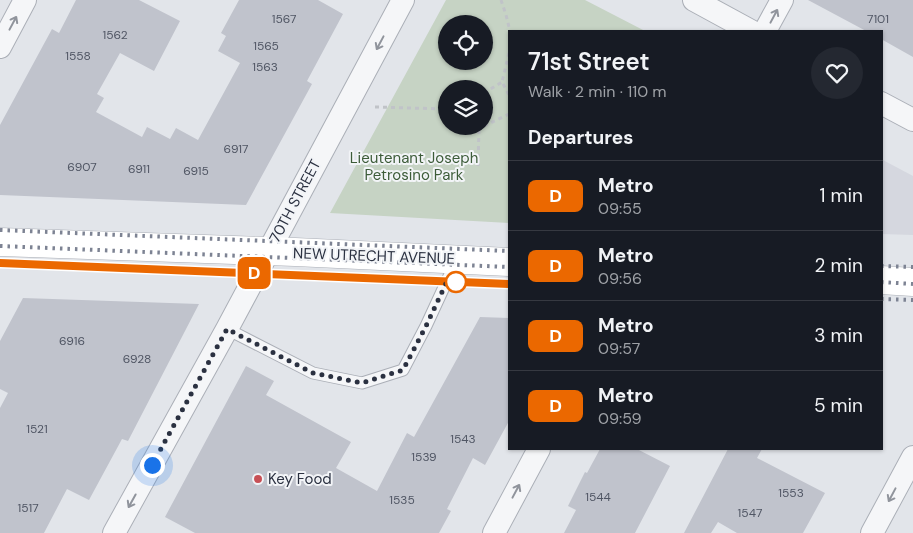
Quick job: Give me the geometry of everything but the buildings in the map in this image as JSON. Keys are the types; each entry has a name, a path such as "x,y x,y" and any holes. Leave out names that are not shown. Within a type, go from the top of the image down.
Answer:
{"street":[{"path":"0,46 25,0"},
{"name":"70TH STREET","path":"114,533 227,329 403,0"},
{"path":"694,0 749,30"},
{"path":"766,30 782,0"},
{"path":"883,104 913,120"},
{"name":"NEW UTRECHT AVENUE","path":"0,242 508,262"},
{"path":"883,280 912,279"},
{"path":"494,533 538,450"},
{"path":"872,533 913,457"}],"lane":[{"path":"227,329 313,373 362,383 403,370 457,259"}],"path":[{"path":"501,0 510,30"},
{"path":"508,57 502,82 508,93"},
{"path":"493,88 502,82"},
{"path":"375,107 438,109"},
{"path":"493,122 508,114"},
{"path":"478,135 478,166"}],"shaded area":[{"path":"883,160 913,176 913,235 883,234"}],"green space":[{"name":"Lieutenant Joseph Petrosino Park","path":"446,0 585,0 643,30 508,30 508,223 330,213"}],"railway":[{"path":"0,230 508,251"},
{"path":"0,246 508,267"},
{"path":"0,263 508,284"},
{"path":"883,266 913,267"},
{"path":"883,282 913,284"},
{"path":"883,299 913,300"}],"metro line":[{"name":"D","path":"0,263 508,284"}],"place":[{"name":"Key Food","path":"258,479"}],"route":[{"path":"152,465 227,329 313,373 362,383 403,370 449,277 456,282"}]}
